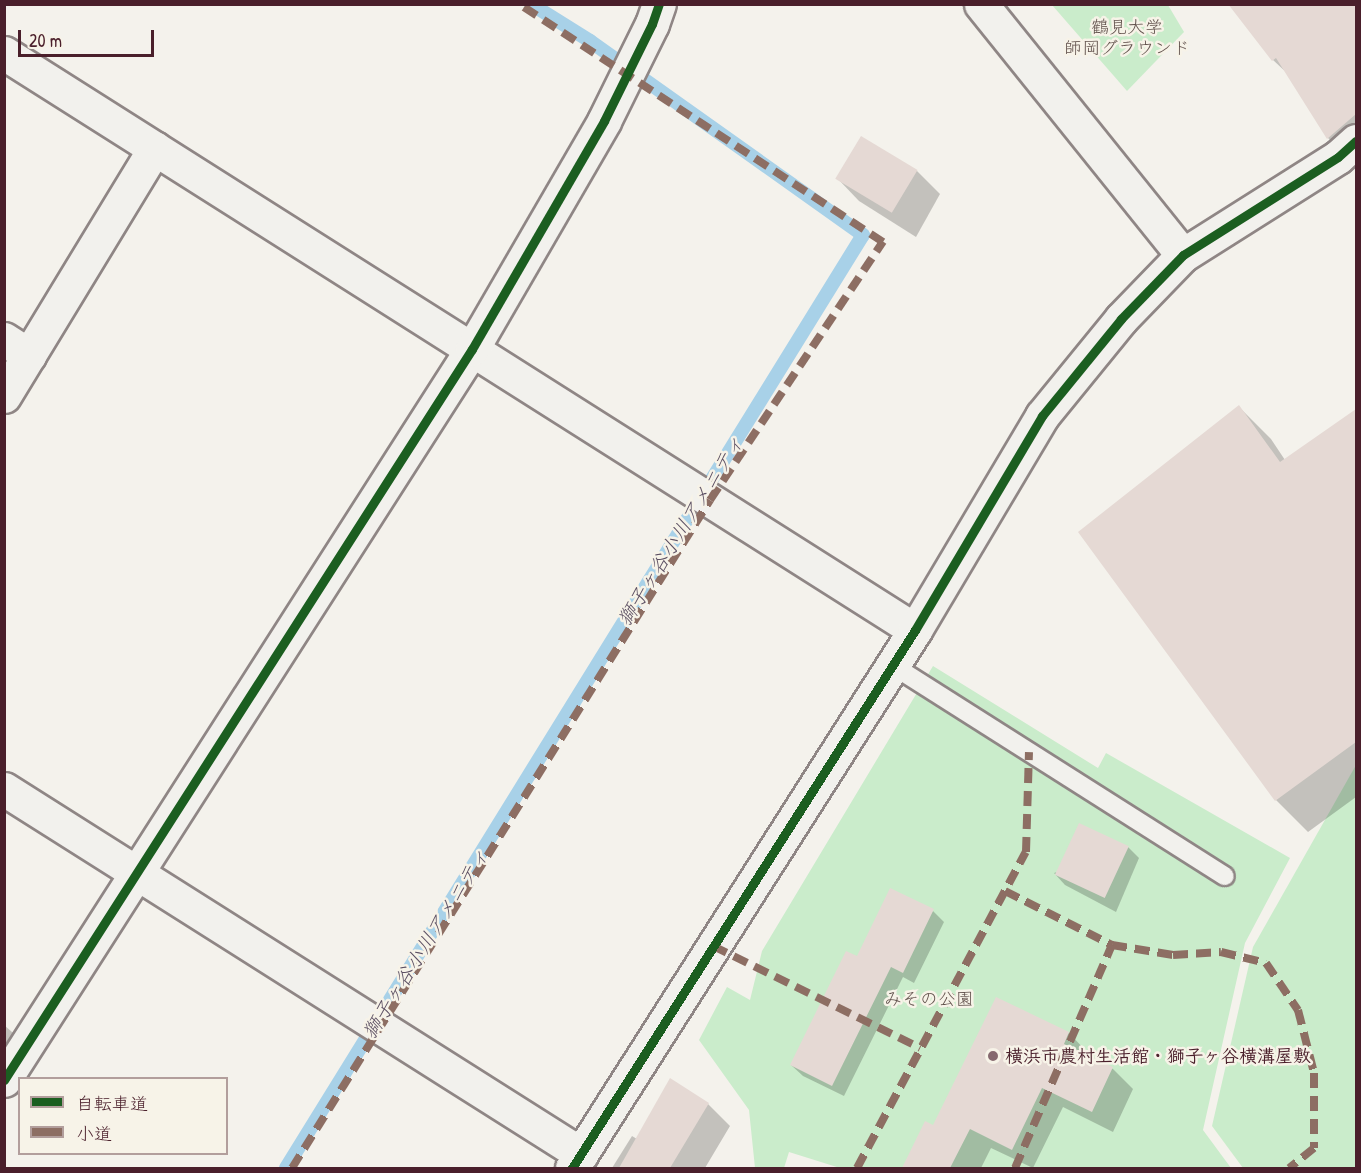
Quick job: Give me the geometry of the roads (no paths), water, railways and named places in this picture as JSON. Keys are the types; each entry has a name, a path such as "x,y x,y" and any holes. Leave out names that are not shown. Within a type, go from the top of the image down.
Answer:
{"street":[{"path":"4,1080 472,349 604,121 652,24 659,4"},
{"path":"981,4 1183,255"},
{"path":"4,53 915,630"},
{"path":"4,789 137,872 576,1161 915,630 1042,416 1121,319 1183,255 1338,157 1356,141"},
{"path":"4,396 17,347 156,148"}],"lane":[{"path":"892,665 1225,876"}],"waterway":[{"name":"獅子ヶ谷小川アメニティ","path":"286,1168 863,235 590,41 531,4"}],"place":[{"name":"横浜市農村生活館・獅子ヶ谷横溝屋敷","path":"993,1056"}],"park label":[{"name":"鶴見大学 師岡グラウンド","path":"1127,38"},
{"name":"みその公園","path":"929,999"}]}
